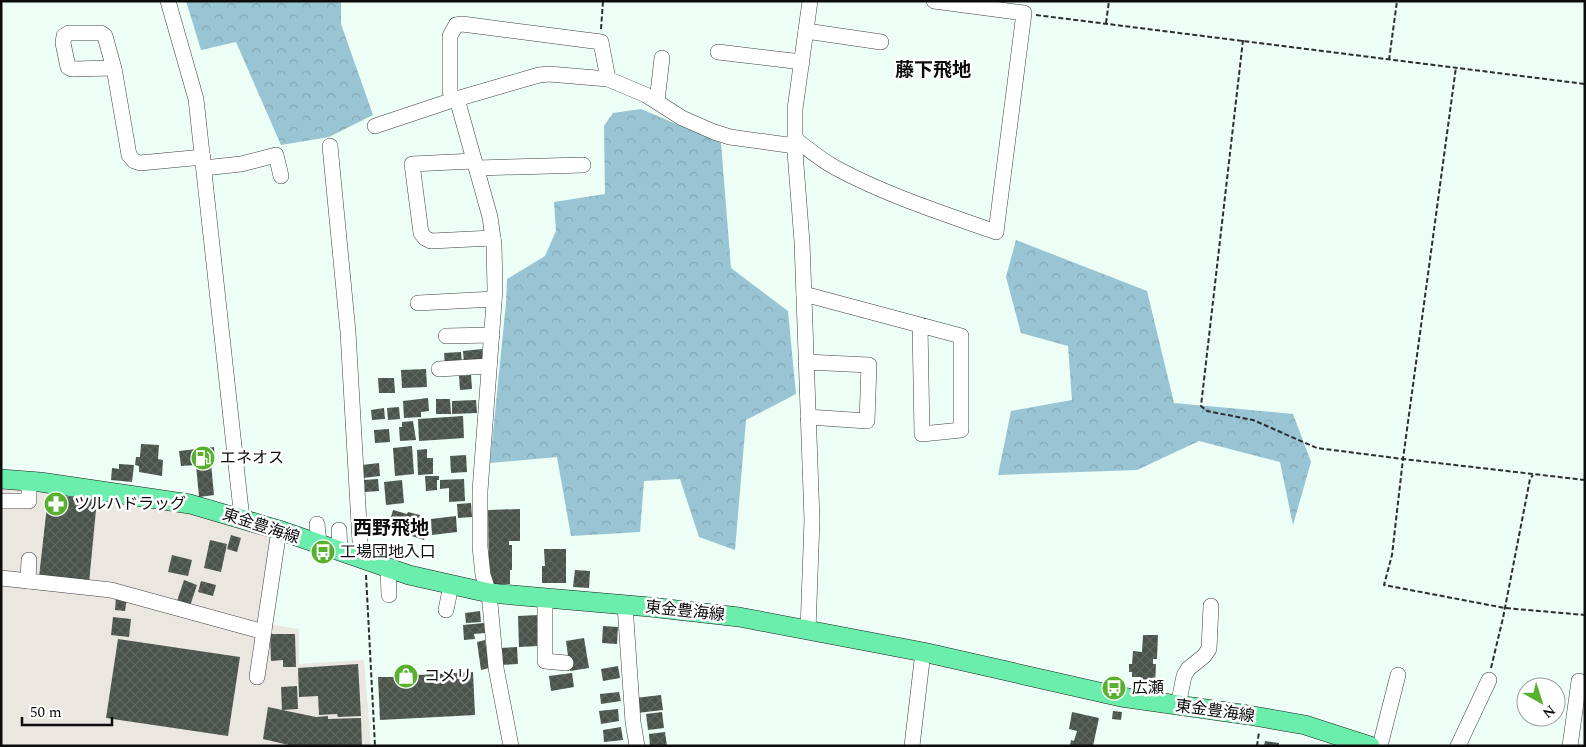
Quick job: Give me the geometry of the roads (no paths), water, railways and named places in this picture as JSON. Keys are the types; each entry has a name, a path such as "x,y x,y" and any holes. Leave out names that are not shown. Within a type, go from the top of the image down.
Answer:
{"main road":[{"name":"東金豊海線","path":"1,479 30,481 190,504 279,530 409,575 489,594 625,605 739,617 923,652 1121,697 1248,715 1305,726 1349,743 1370,746"}],"street":[{"path":"168,1 196,99 242,519"},
{"path":"808,630 812,520 795,109 810,1"},
{"path":"375,126 455,99 539,75 549,74 608,80 657,101 682,118 714,132 730,136 796,142 835,168 856,178 996,232 1024,13 934,1"},
{"path":"511,746 496,668 489,594 483,575 481,556 480,490 494,299 493,238 490,217 475,164 455,99 450,91 450,36 456,25 462,24 601,42 608,80"},
{"path":"806,31 881,42"},
{"path":"718,52 802,62"},
{"path":"657,101 662,58"},
{"path":"114,68 129,155 134,161 140,163 203,162 240,164 276,155 280,176"},
{"path":"330,146 348,332 363,560"},
{"path":"493,238 431,241 424,238 421,232 412,164 584,165"},
{"path":"804,294 920,325 961,336 960,430 922,434 920,325"},
{"path":"418,303 494,299"},
{"path":"446,336 492,335"},
{"path":"806,362 869,365 867,421 808,417"},
{"path":"439,370 489,366"},
{"path":"1,501 29,501 30,481"},
{"path":"317,524 318,544"},
{"path":"257,677 279,530"},
{"path":"339,530 340,552"},
{"path":"28,581 29,560"},
{"path":"388,568 388,594"},
{"path":"1,578 111,590 264,632"},
{"path":"446,610 451,585"},
{"path":"545,599 545,661 566,663"},
{"path":"625,605 633,722 637,746"},
{"path":"1178,706 1184,676 1188,669 1204,656 1209,649 1211,606"},
{"path":"912,746 923,652"},
{"path":"1380,746 1398,676"},
{"path":"1458,746 1489,680"},
{"path":"1570,746 1580,681"}],"place":[{"name":"エネオス","path":"203,458"},
{"name":"ツルハドラッグ","path":"56,504"},
{"name":"工場団地入口","path":"323,552"},
{"name":"コメリ","path":"406,676"},
{"name":"広瀬","path":"1114,688"}],"district":[{"name":"藤下飛地","path":"933,70"},
{"name":"西野飛地","path":"391,528"}]}
